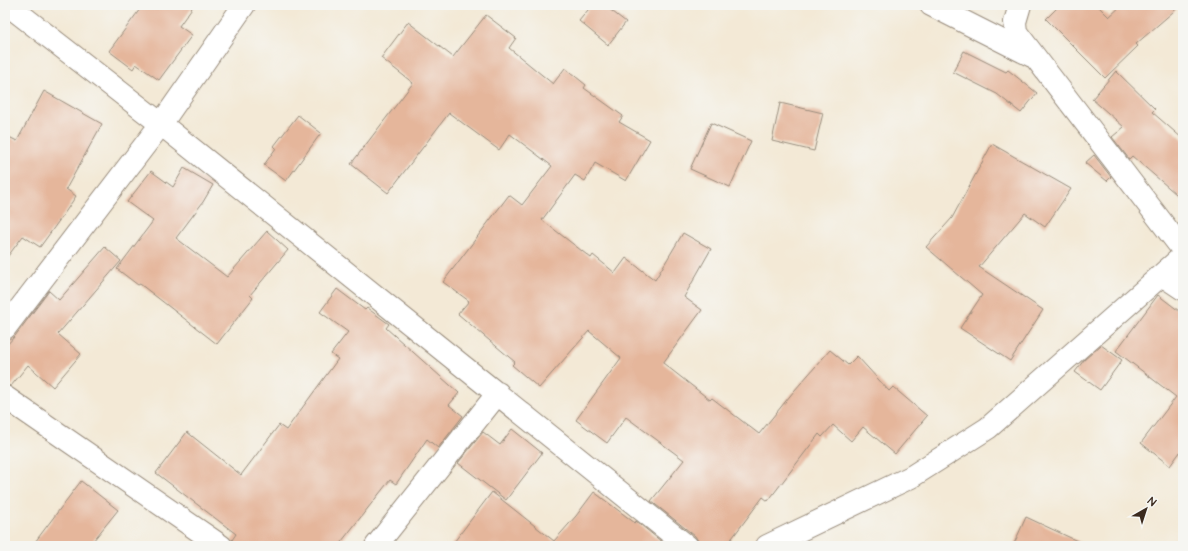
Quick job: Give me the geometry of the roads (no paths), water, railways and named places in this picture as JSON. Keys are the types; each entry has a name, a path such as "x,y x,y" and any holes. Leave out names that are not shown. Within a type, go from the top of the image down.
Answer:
{"street":[{"path":"8,5 161,124 687,546"},
{"path":"5,328 161,124 244,5"},
{"path":"931,5 1037,59"},
{"path":"1020,5 1015,22 1016,32 1183,250"},
{"path":"767,546 911,477 988,428 1183,256"},
{"path":"1162,275 1183,289"},
{"path":"376,546 498,393"},
{"path":"5,397 221,546"}]}
